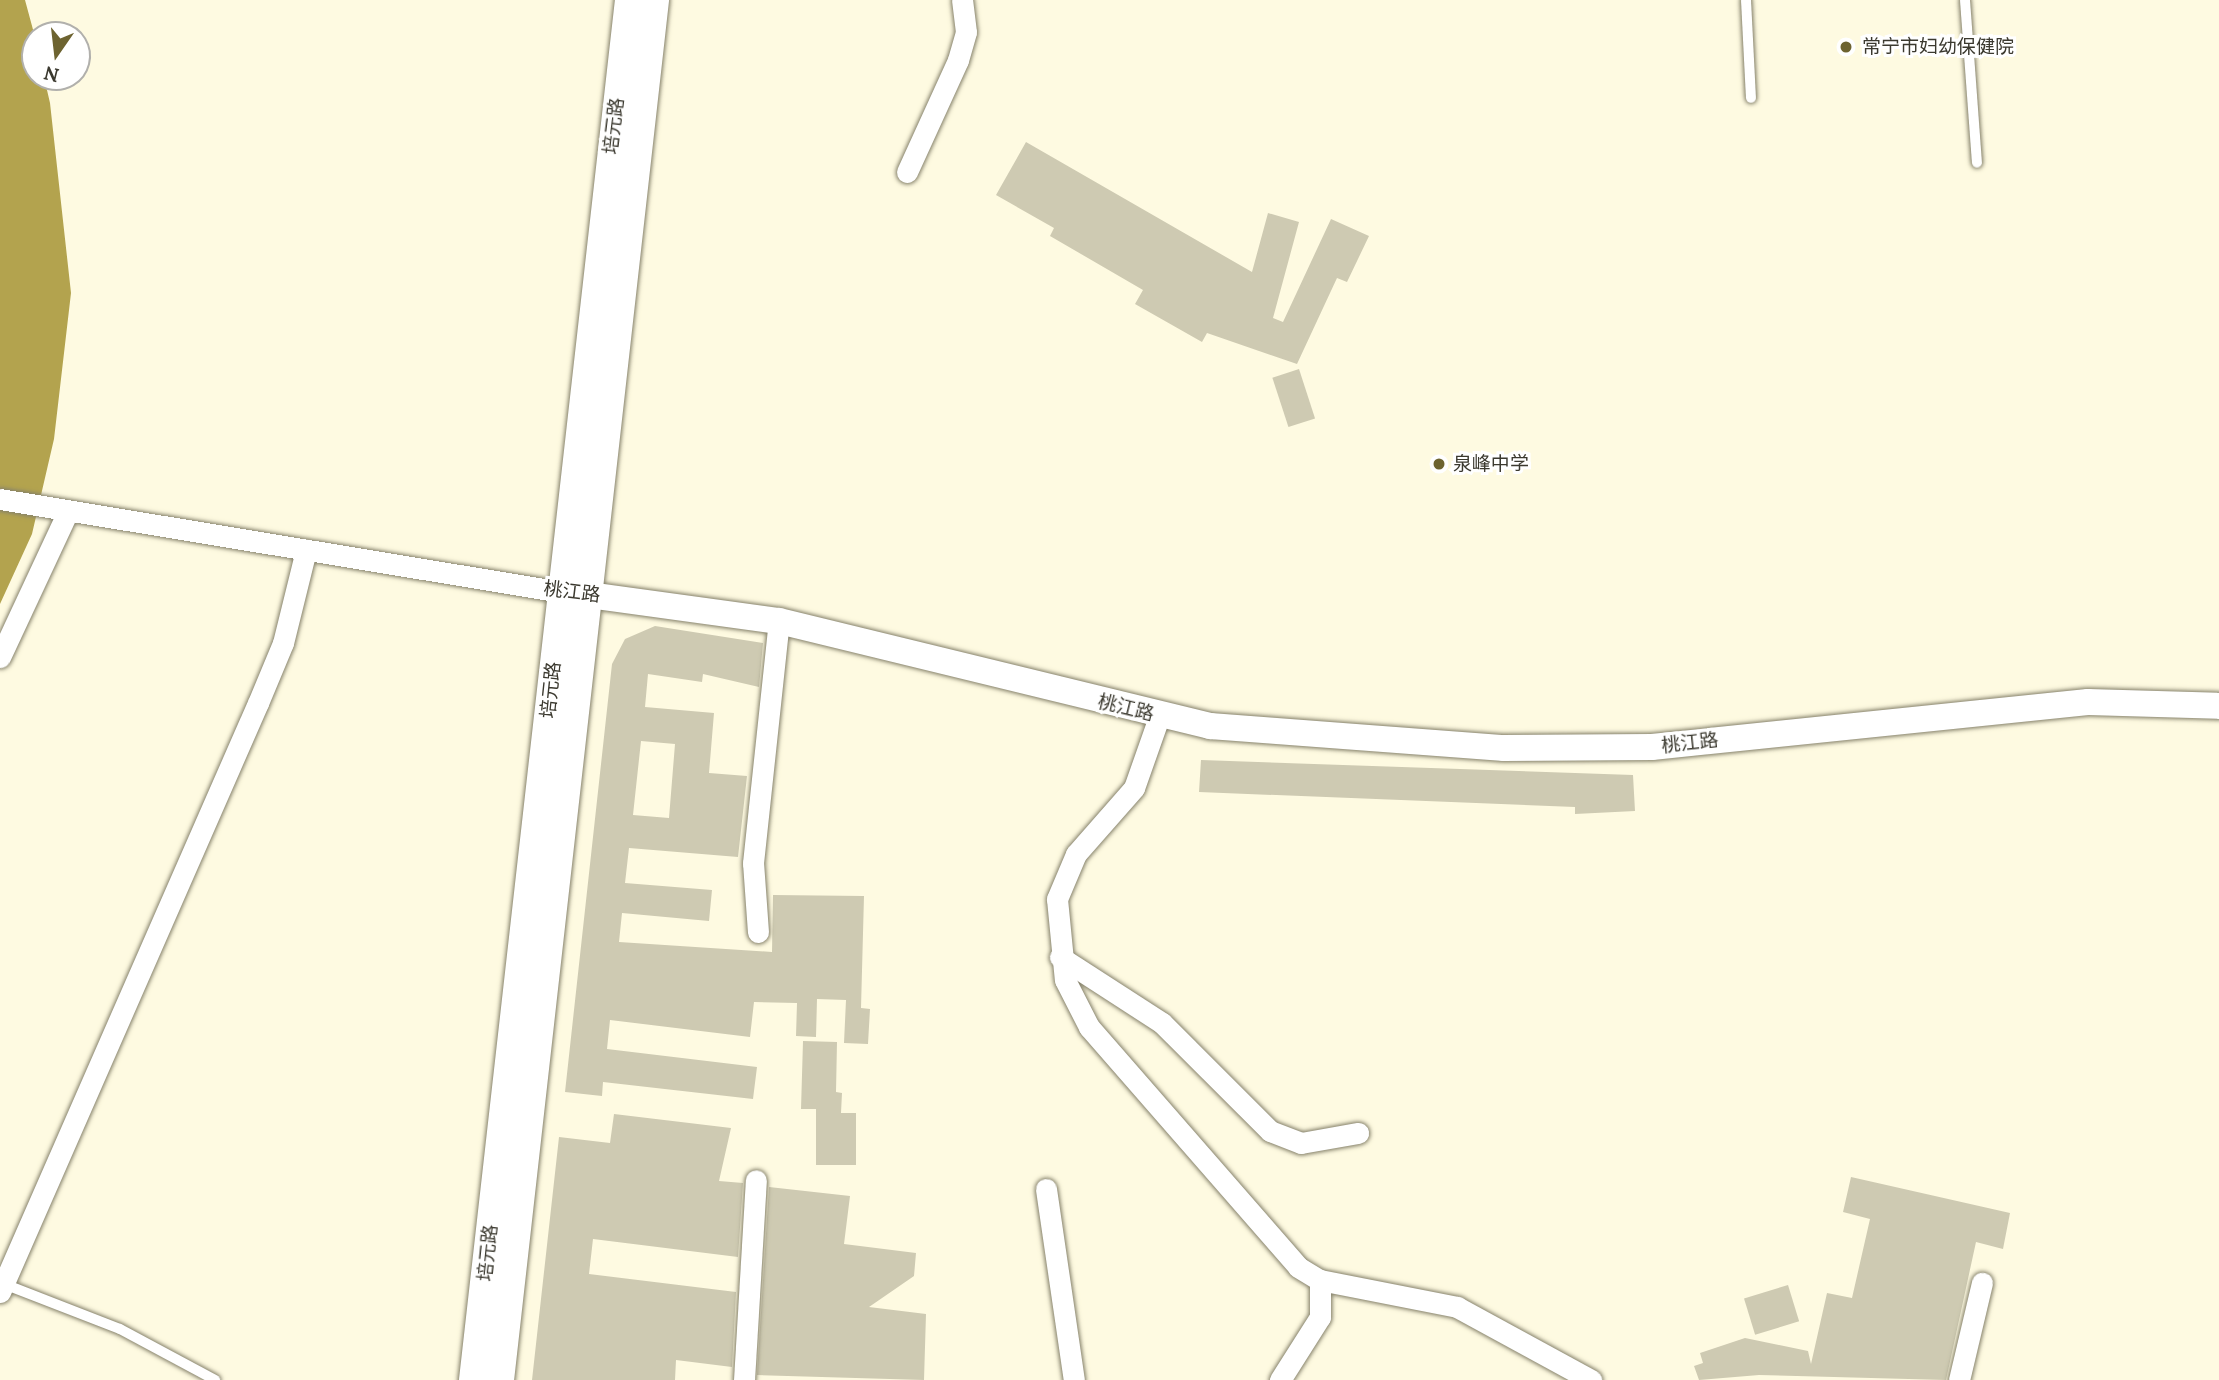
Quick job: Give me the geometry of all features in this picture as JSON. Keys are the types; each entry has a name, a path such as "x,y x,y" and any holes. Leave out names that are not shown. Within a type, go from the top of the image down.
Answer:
{"main road":[{"name":"培元路","path":"499,1380 630,0"},
{"name":"培元路","path":"474,1380 574,593 654,0"}],"street":[{"path":"907,172 958,60 966,32 962,0"},
{"name":"桃江路","path":"0,499 574,593 779,621 1159,717 1577,751 2088,702 2219,706"},
{"path":"0,657 58,510"},
{"path":"2,1288 283,643 306,550"},
{"path":"758,932 753,863 779,621"},
{"path":"1159,717 1134,788 1063,877 1057,899 1060,957 1089,1027 1298,1267 1320,1280 1457,1307 1591,1380"},
{"path":"1060,957 1162,1023 1270,1130 1301,1143 1358,1133"},
{"path":"744,1380 756,1180"},
{"path":"1046,1189 1073,1380"},
{"path":"1280,1380 1320,1317 1320,1280"},
{"path":"1959,1380 1982,1283"}],"lane":[{"path":"1746,0 1751,98"},
{"path":"1965,0 1977,163"},
{"path":"2,1288 120,1329 215,1380"}],"shaded area":[{"path":"0,0 25,0 31,21 21,21 21,91 47,91 71,293 54,439 32,534 0,604"}],"building":[{"path":"1026,142 1252,272 1268,213 1299,222 1273,318 1283,322 1331,219 1369,236 1347,282 1337,278 1297,364 1207,333 1202,342 1135,304 1143,290 1050,236 1054,228 996,195"},
{"path":"1299,369 1315,418 1288,427 1272,378"},
{"path":"655,626 763,643 759,687 703,674 702,682 648,674 645,707 714,713 709,773 747,776 738,857 629,848 625,883 712,890 709,921 622,913 619,942 772,952 773,895 864,896 861,1008 870,1009 868,1044 844,1043 846,1000 817,999 816,1037 796,1036 797,1003 754,1002 750,1037 610,1020 607,1049 757,1067 753,1099 603,1082 602,1096 565,1092 612,664 625,639","holes":["641,741 675,744 669,818 633,815"]},
{"path":"1201,760 1633,775 1635,811 1575,814 1575,807 1199,792"},
{"path":"803,1041 837,1042 836,1092 842,1093 841,1113 856,1113 856,1165 816,1165 816,1109 801,1109"},
{"path":"614,1114 731,1128 719,1181 743,1183 738,1257 593,1239 589,1274 736,1292 732,1367 676,1360 675,1380 532,1380 559,1137 610,1143"},
{"path":"1851,1177 2010,1213 2003,1249 1976,1242 1946,1380 1759,1375 1699,1380 1694,1366 1703,1363 1700,1353 1745,1338 1808,1351 1811,1364 1827,1293 1852,1298 1870,1219 1843,1212"},
{"path":"769,1187 850,1196 844,1244 916,1253 914,1276 869,1307 926,1314 924,1380 757,1375"},
{"path":"1788,1285 1799,1321 1755,1335 1744,1298"}],"place":[{"name":"常宁市妇幼保健院","path":"1846,47"},
{"name":"泉峰中学","path":"1439,464"}]}
